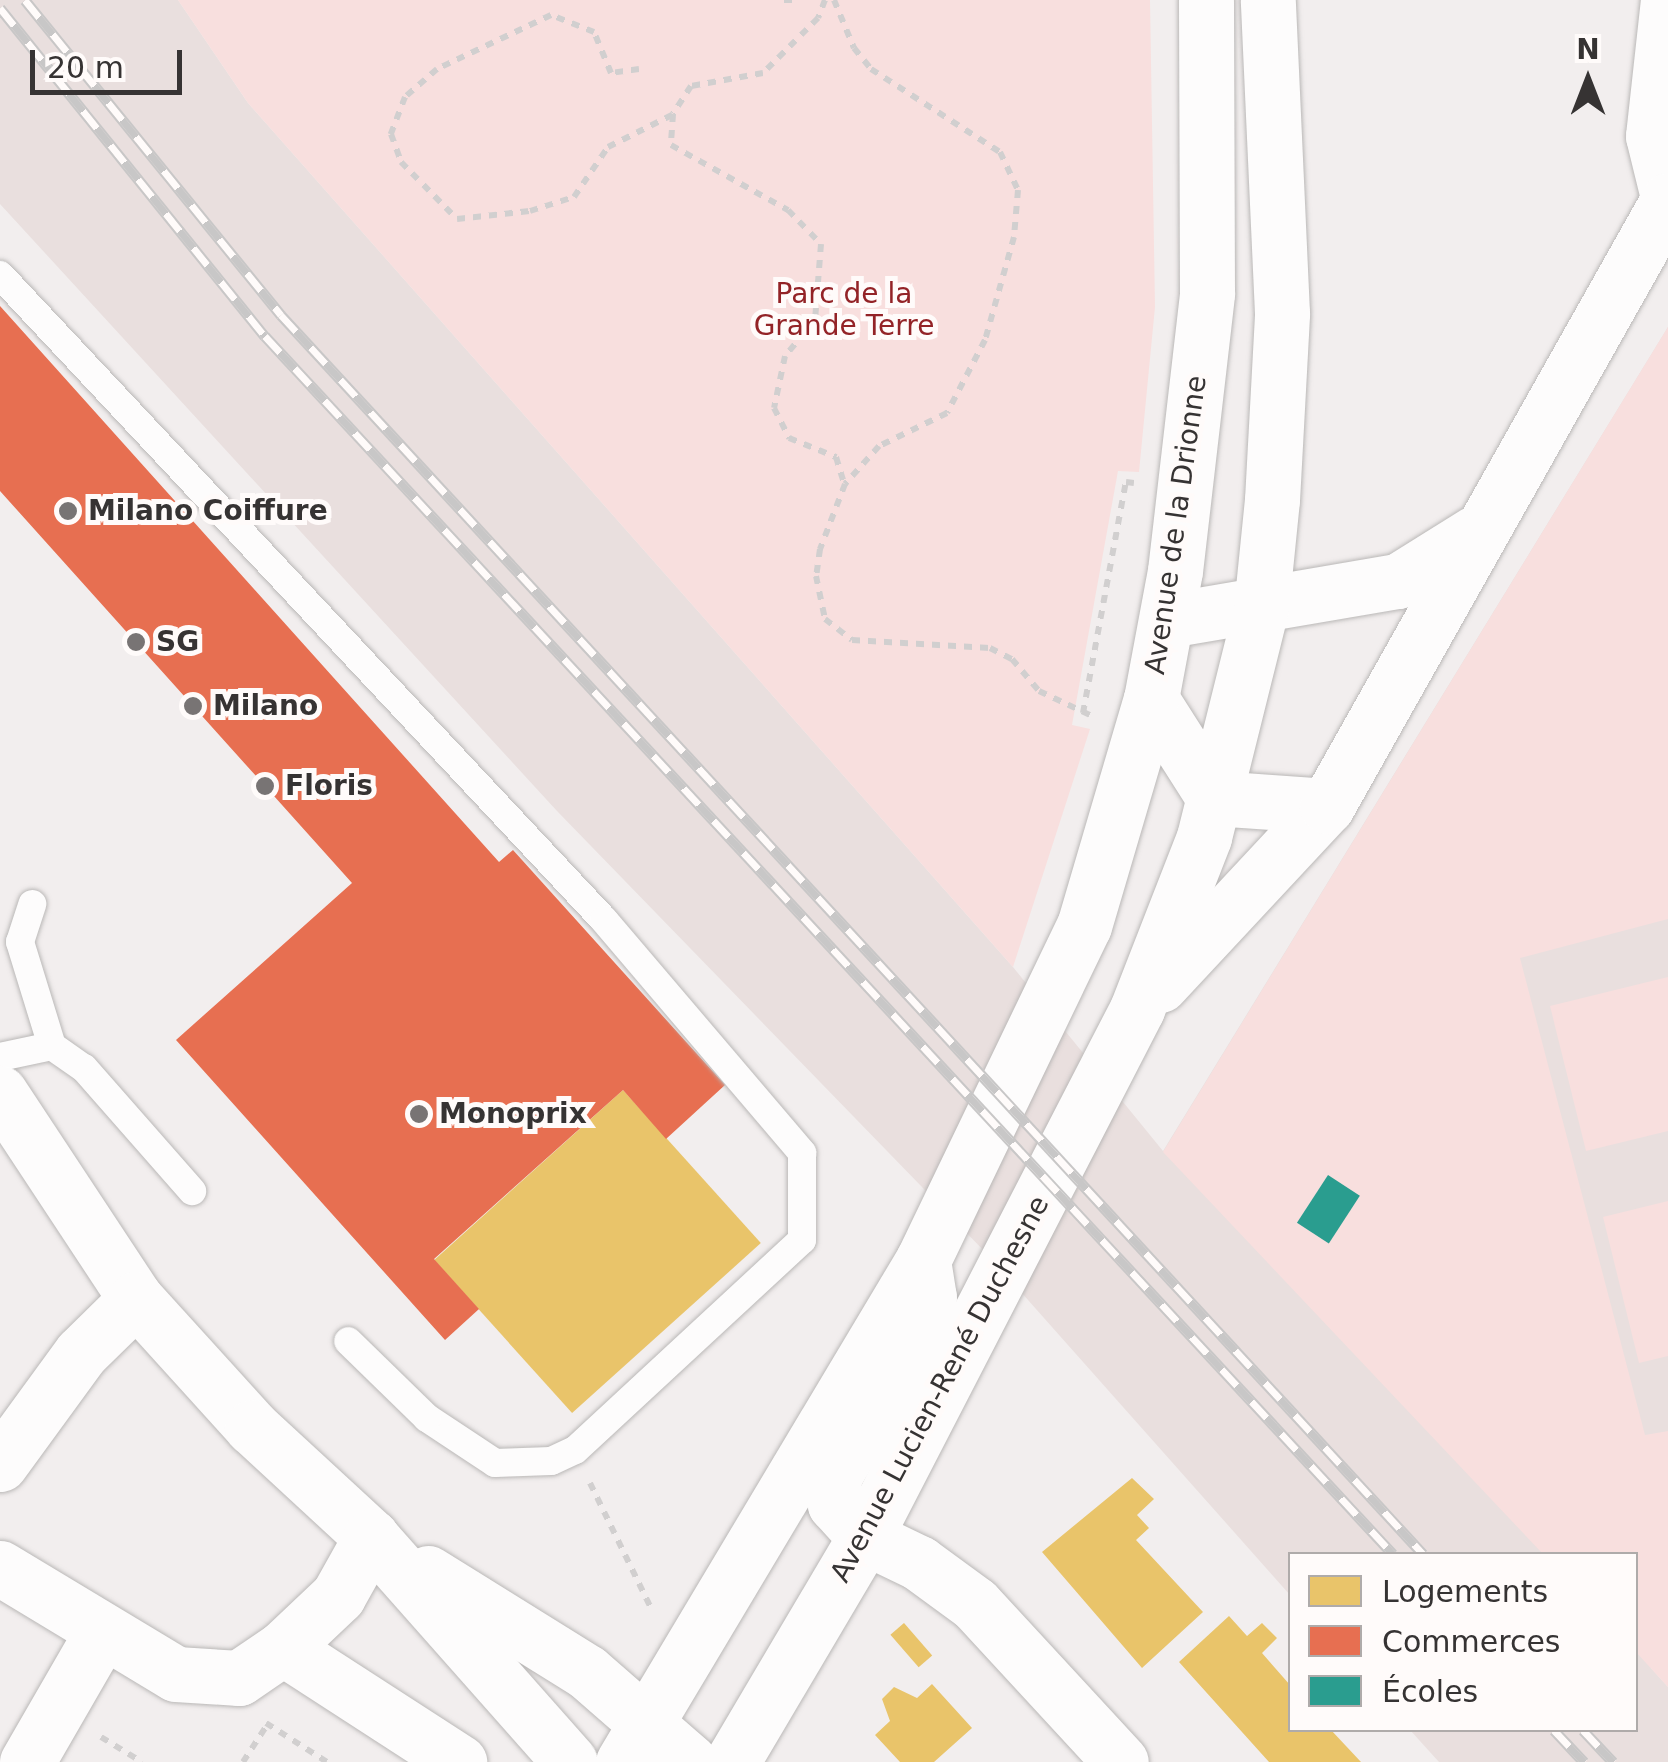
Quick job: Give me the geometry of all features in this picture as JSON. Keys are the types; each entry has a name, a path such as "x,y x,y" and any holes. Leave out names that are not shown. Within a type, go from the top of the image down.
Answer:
{"street":[{"name":"Avenue de la Drionne","path":"923,1260 1037,1031 1084,926 1151,699 1169,620 1206,292 1206,0"},
{"path":"1138,1009 1214,798 1261,608 1282,313 1268,0"},
{"path":"1138,1009 1326,806 1477,531 1668,198 1654,136 1668,0"},
{"path":"1169,620 1261,608 1398,581 1477,531"},
{"path":"1151,699 1214,798"},
{"path":"1214,798 1326,806"},
{"name":"Avenue Lucien-René Duchesne","path":"732,1762 865,1538 1138,1009"},
{"path":"0,1093 136,1299 252,1427 370,1538 570,1762"},
{"path":"923,1260 929,1296 921,1325 834,1478 840,1514 865,1538 950,1582 1120,1762"},
{"path":"633,1742 923,1260"},
{"path":"0,1464 81,1353 136,1299"},
{"path":"0,1568 176,1674 239,1678 283,1648 338,1596 370,1538"},
{"path":"370,1538 588,1672 633,1742 690,1762"},
{"path":"28,1762 102,1632"},
{"path":"283,1648 459,1762"}],"lane":[{"path":"0,274 604,920 802,1153 802,1240 575,1450 530,1464 496,1463 427,1418 348,1340"},
{"path":"32,904 20,942 52,1046 84,1068 192,1191"},
{"path":"0,1057 52,1046"}],"path":[{"path":"784,0 800,0"},
{"path":"825,0 809,28 762,73 691,86 673,114 671,145 788,210 821,244 815,320 785,356 774,408 790,438 836,458 844,484"},
{"path":"834,0 854,48 872,69 1000,152 1018,190 1014,237 985,340 947,412 879,446 844,484 820,549 816,576 825,619 852,640 990,648 1012,659 1039,690 1083,714 1126,482"},
{"path":"639,69 611,73 594,32 551,14 438,69 404,96 390,134 401,162 457,219 530,212 574,197 608,147 673,114"},
{"path":"575,1450 646,1607 697,1632"},
{"path":"239,1678 250,1712 327,1762"},
{"path":"243,1762 267,1724"}],"shaded area":[{"path":"0,0 178,0 248,103 1013,967 1163,1151 1668,327 1668,1647 1651,1668 1668,1687 1668,1762 1439,1762 1412,1732 1638,1732 1638,1552 1288,1552 1288,1593 988,1255 557,811 0,204"}],"green space":[{"name":"Parc de la Grande Terre","path":"178,0 1150,0 1155,307 1139,472 1118,471 1072,725 1090,729 1013,967 248,103"},
{"path":"1668,327 1668,919 1520,958 1645,1435 1668,1431 1668,1687 1638,1654 1638,1552 1541,1552 1163,1152"},
{"path":"1668,977 1668,1131 1586,1151 1550,1006"},
{"path":"1668,1201 1668,1356 1639,1363 1603,1217"}],"building: Logements":[{"path":"623,1090 761,1243 572,1413 434,1260"},
{"path":"1132,1478 1154,1499 1137,1515 1149,1528 1136,1540 1203,1612 1142,1668 1042,1552"},
{"path":"1229,1616 1247,1636 1262,1623 1277,1638 1262,1653 1288,1683 1288,1732 1333,1732 1361,1762 1269,1762 1179,1662"},
{"path":"904,1623 932,1655 919,1667 890,1635"},
{"path":"932,1684 972,1728 934,1762 900,1762 875,1735 890,1721 882,1699 894,1687 917,1698"}],"building: Commerces":[{"path":"0,306 499,862 513,850 725,1085 666,1139 623,1090 434,1259 479,1309 445,1340 176,1040 352,883 0,491"}],"building: Écoles":[{"path":"1328,1175 1360,1196 1329,1244 1297,1223"}],"railway":[{"path":"25,0 281,315 1421,1552"},
{"path":"0,8 265,336 1391,1552"},
{"path":"1556,1732 1584,1762"},
{"path":"1585,1732 1613,1762"}],"place":[{"name":"Milano Coiffure","path":"68,511"},
{"name":"SG","path":"136,642"},
{"name":"Milano","path":"193,706"},
{"name":"Floris","path":"265,786"},
{"name":"Monoprix","path":"419,1114"}]}
